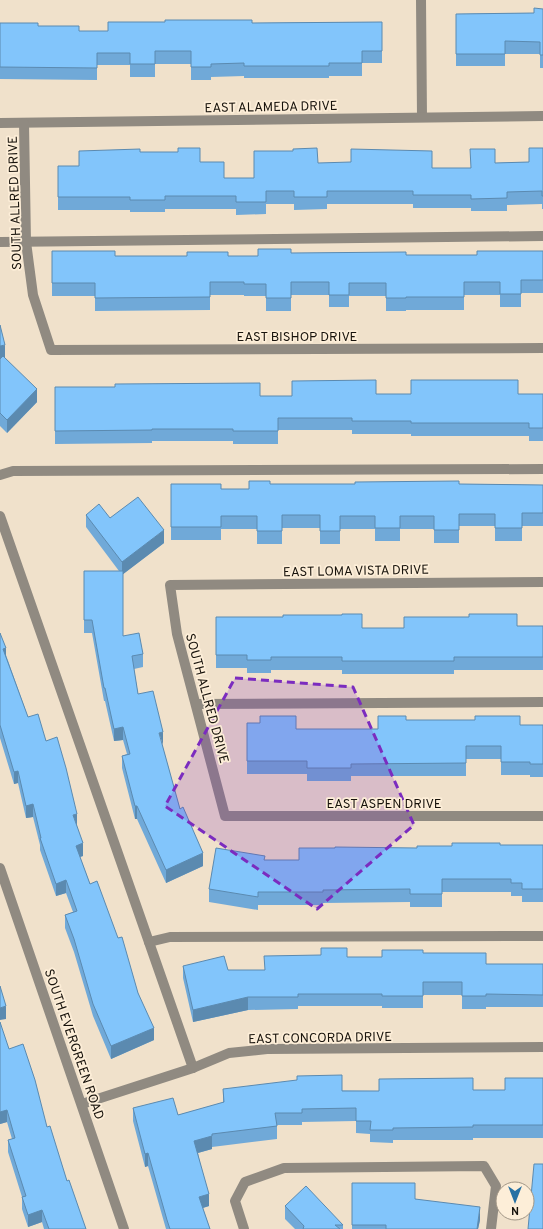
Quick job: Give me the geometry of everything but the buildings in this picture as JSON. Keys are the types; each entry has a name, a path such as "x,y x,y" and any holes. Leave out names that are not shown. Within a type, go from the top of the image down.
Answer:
{"street":[{"path":"421,0 422,117"},
{"name":"EAST ALAMEDA DRIVE","path":"0,123 543,116"},
{"name":"SOUTH ALLRED DRIVE","path":"24,123 26,242 33,295 51,350"},
{"path":"0,242 543,236"},
{"name":"EAST BISHOP DRIVE","path":"51,350 543,348"},
{"path":"0,475 13,471 543,469"},
{"path":"0,516 193,1068"},
{"name":"EAST LOMA VISTA DRIVE","path":"170,585 543,582"},
{"name":"SOUTH ALLRED DRIVE","path":"170,585 178,634 225,816"},
{"path":"196,704 543,702"},
{"name":"EAST ASPEN DRIVE","path":"225,816 543,816"},
{"name":"SOUTH EVERGREEN ROAD","path":"0,868 124,1229"},
{"path":"150,942 170,936 543,936"},
{"name":"EAST CONCORDA DRIVE","path":"82,1104 193,1068 230,1053 267,1049 543,1047"},
{"path":"244,1229 235,1201 245,1182 284,1168 484,1166 496,1186 491,1229"}],"highlighted area":[{"path":"235,678 353,687 414,825 317,909 165,806"}]}
